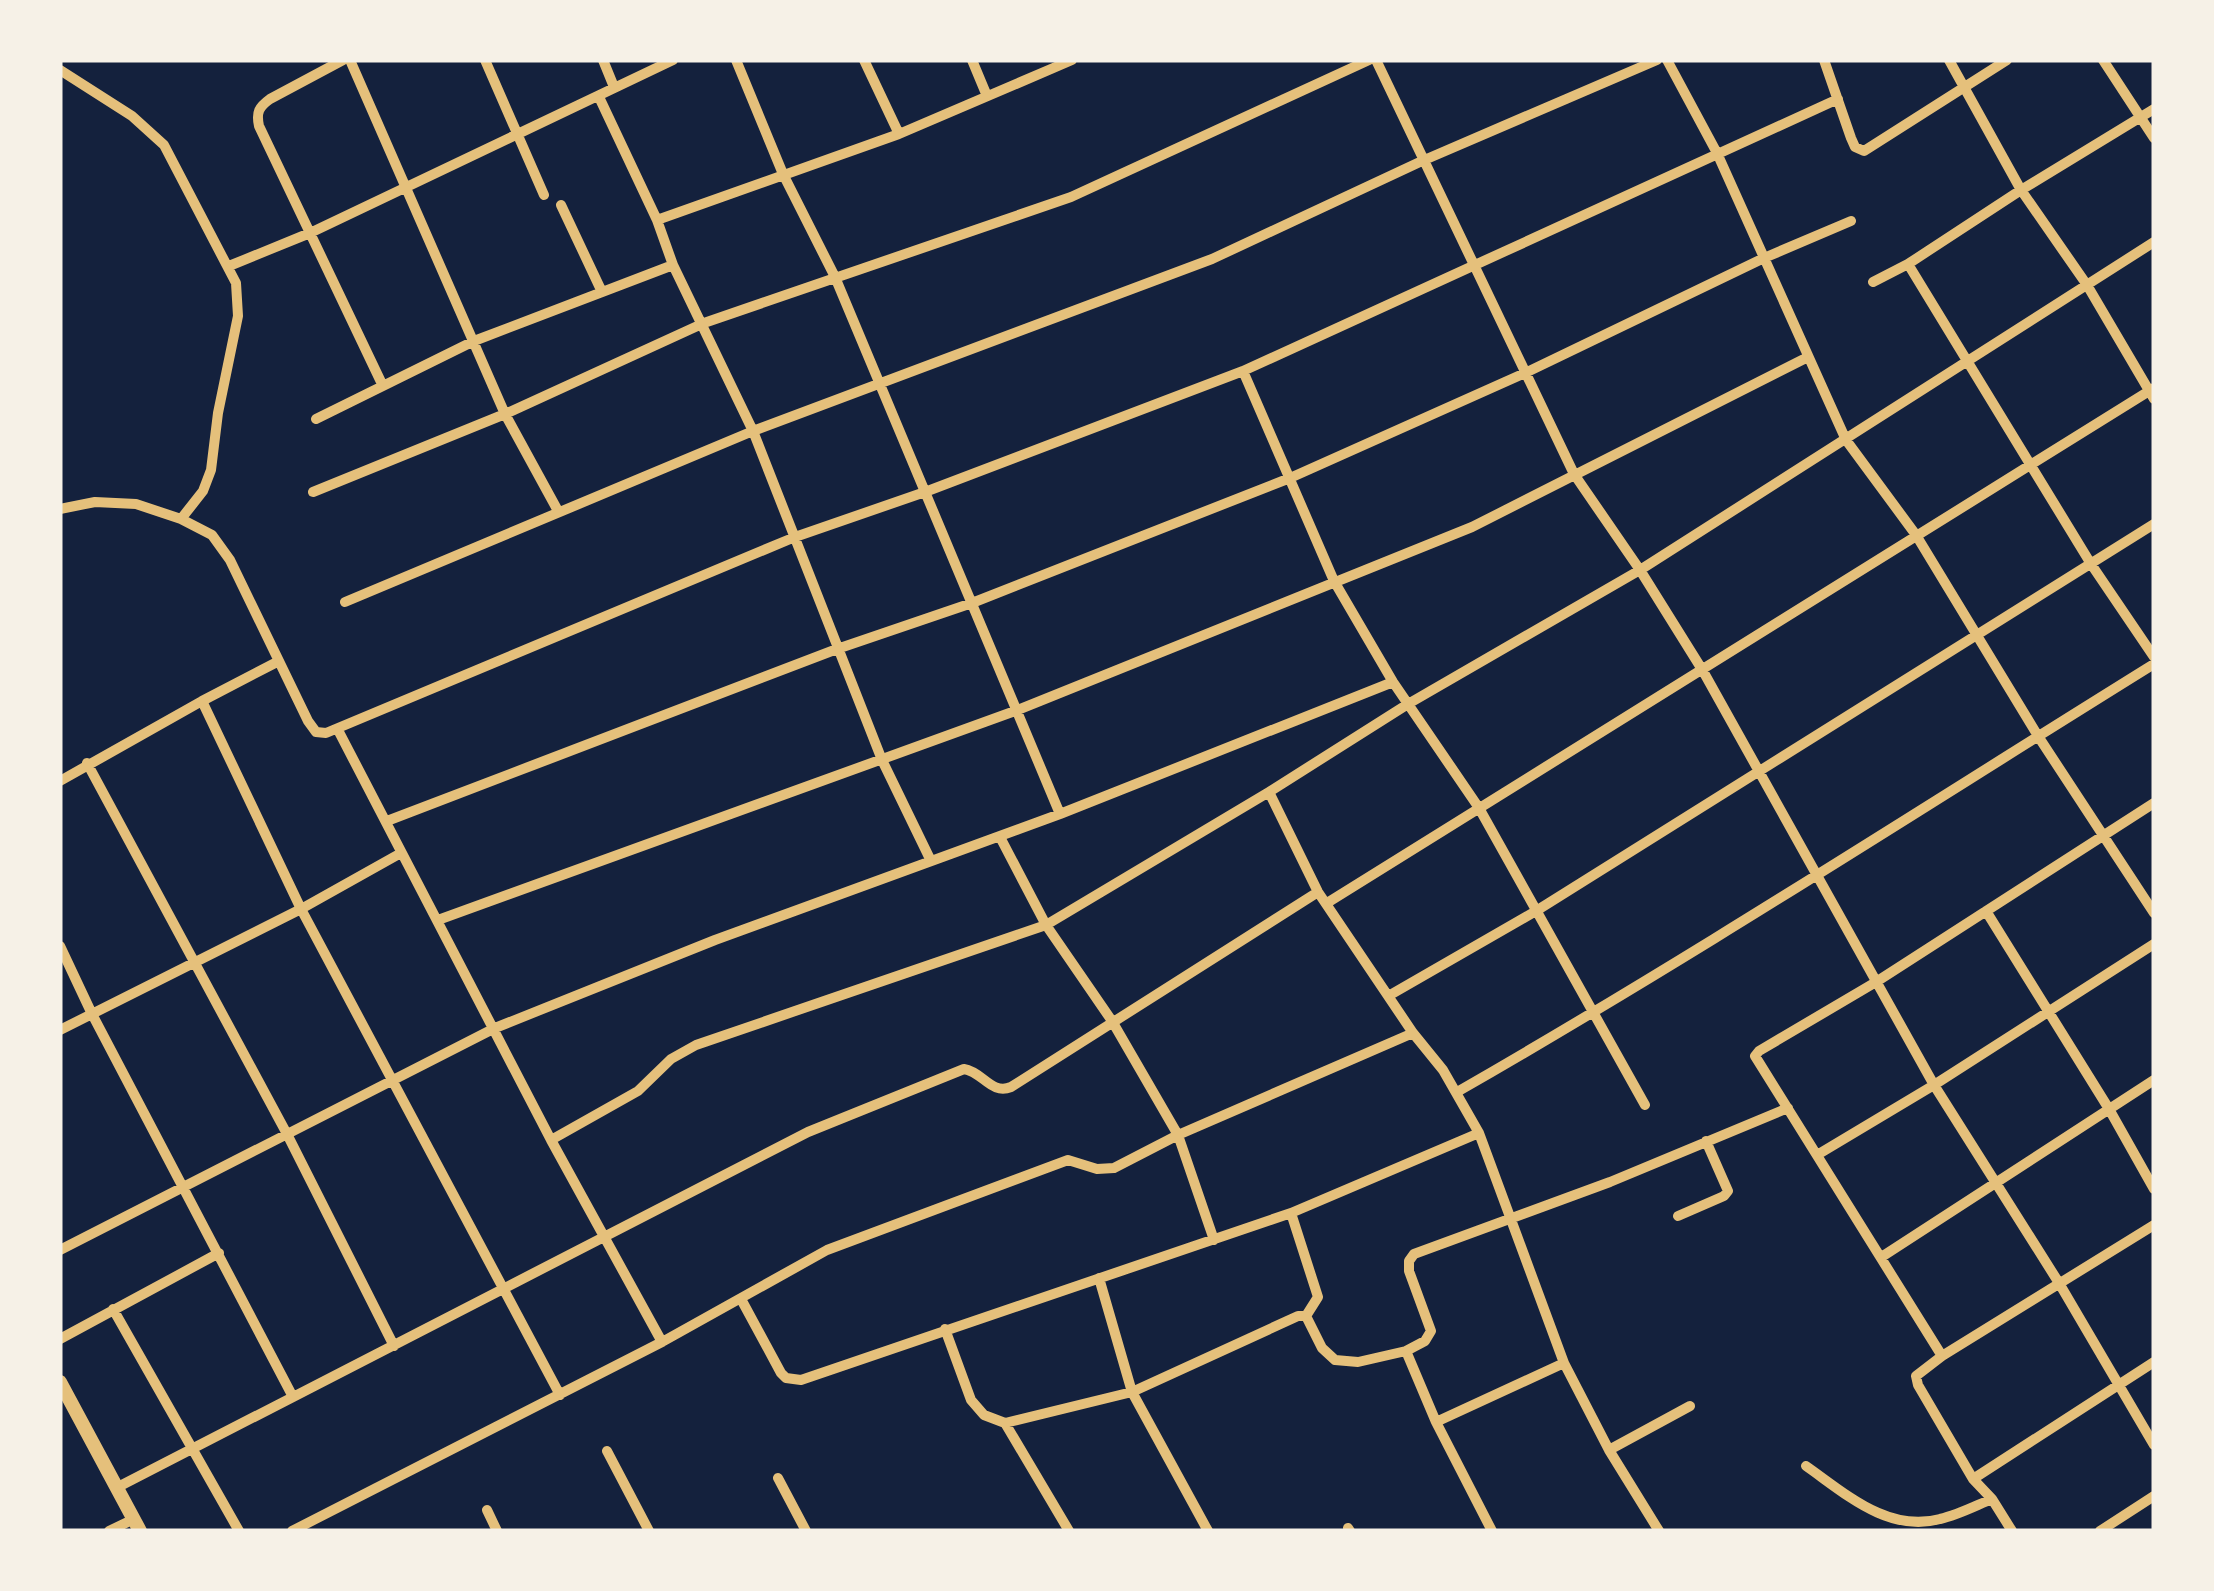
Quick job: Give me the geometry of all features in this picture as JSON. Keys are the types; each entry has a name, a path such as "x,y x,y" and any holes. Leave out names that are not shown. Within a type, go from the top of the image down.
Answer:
{"main road":[{"path":"60,1382 137,1525"}],"street":[{"path":"382,384 257,115 260,106 270,99 346,60 505,414 558,512"},
{"path":"485,60 544,195"},
{"path":"603,60 614,87"},
{"path":"229,266 520,135 672,60"},
{"path":"736,60 783,174 835,277 1060,814"},
{"path":"864,60 898,134"},
{"path":"972,60 987,96"},
{"path":"657,220 898,134 1072,60"},
{"path":"313,492 505,414 704,323 1071,197 1372,60 1574,474 1640,570 1702,671 1934,1085 2059,1283 2154,1445"},
{"path":"345,602 753,431 1212,259 1422,161 1657,60"},
{"path":"1666,60 1717,154 1846,440 1916,535 2038,736 2154,913"},
{"path":"1824,60 1855,147 1864,151 2006,60"},
{"path":"1327,904 1916,535 2152,393 2087,286 2021,190 1949,60"},
{"path":"2103,60 2154,138"},
{"path":"60,70 132,116 164,145 229,266 239,298 211,470 204,491 181,518"},
{"path":"599,97 753,431 882,760 930,860"},
{"path":"60,508 113,502 136,504 181,518 212,534 223,546 308,722 316,732 338,730 795,537 1243,371 1838,99"},
{"path":"1872,282 1908,264 2154,109"},
{"path":"562,205 602,292"},
{"path":"387,822 1290,478 1851,221"},
{"path":"551,1140 638,1091 671,1059 696,1045 1046,925 1408,704 1640,570 2154,242"},
{"path":"316,418 474,342 674,264"},
{"path":"1457,1092 1817,877 2154,661 1908,264"},
{"path":"438,920 1016,711 1472,527 1808,357"},
{"path":"1243,371 1334,582 1393,682 1479,808 1645,1105"},
{"path":"1390,995 1536,911 2154,524"},
{"path":"60,781 278,660"},
{"path":"60,1250 496,1028 715,940 1060,814 1393,682"},
{"path":"202,701 301,909 560,1396"},
{"path":"338,730 551,1140 662,1342"},
{"path":"87,763 287,1134 394,1346"},
{"path":"1269,792 1318,892 1457,1092 1479,1133 1564,1363 1659,1531"},
{"path":"1942,1356 1755,1056 2154,802"},
{"path":"1000,837 1046,925 1112,1022 1178,1134 1214,1240"},
{"path":"60,1030 301,909 402,853"},
{"path":"116,1488 808,1132 964,1068 974,1070 994,1088 1004,1090 1318,892"},
{"path":"1986,911 2154,1189"},
{"path":"1817,1155 2154,944"},
{"path":"60,946 293,1397"},
{"path":"292,1531 560,1396 826,1250 1068,1160 1097,1169 1114,1168 1178,1134 1413,1033"},
{"path":"1883,1256 2154,1080"},
{"path":"1306,1316 1322,1348 1335,1360 1358,1362 1406,1352 1425,1341 1431,1330 1409,1271 1414,1254 1610,1182 1788,1108"},
{"path":"741,1299 780,1373 794,1380 1291,1213 1479,1133"},
{"path":"1678,1216 1728,1191 1706,1141"},
{"path":"1291,1213 1318,1297 1306,1316"},
{"path":"2012,1531 1973,1478 1916,1376 2154,1225"},
{"path":"60,1339 219,1253"},
{"path":"1098,1278 1132,1392 1208,1531"},
{"path":"113,1309 239,1531"},
{"path":"1005,1423 1132,1392 1298,1316 1306,1316"},
{"path":"944,1329 977,1408 1005,1423 1069,1531"},
{"path":"1406,1352 1487,1529"},
{"path":"1973,1478 2154,1362"},
{"path":"1436,1422 1564,1363"},
{"path":"1610,1450 1690,1406"},
{"path":"607,1452 649,1531"},
{"path":"1806,1466 1865,1507 1901,1521 1943,1519 1992,1499"},
{"path":"778,1478 806,1531"},
{"path":"2100,1531 2154,1496"},
{"path":"487,1510 498,1531"},
{"path":"109,1531 137,1525"}]}
